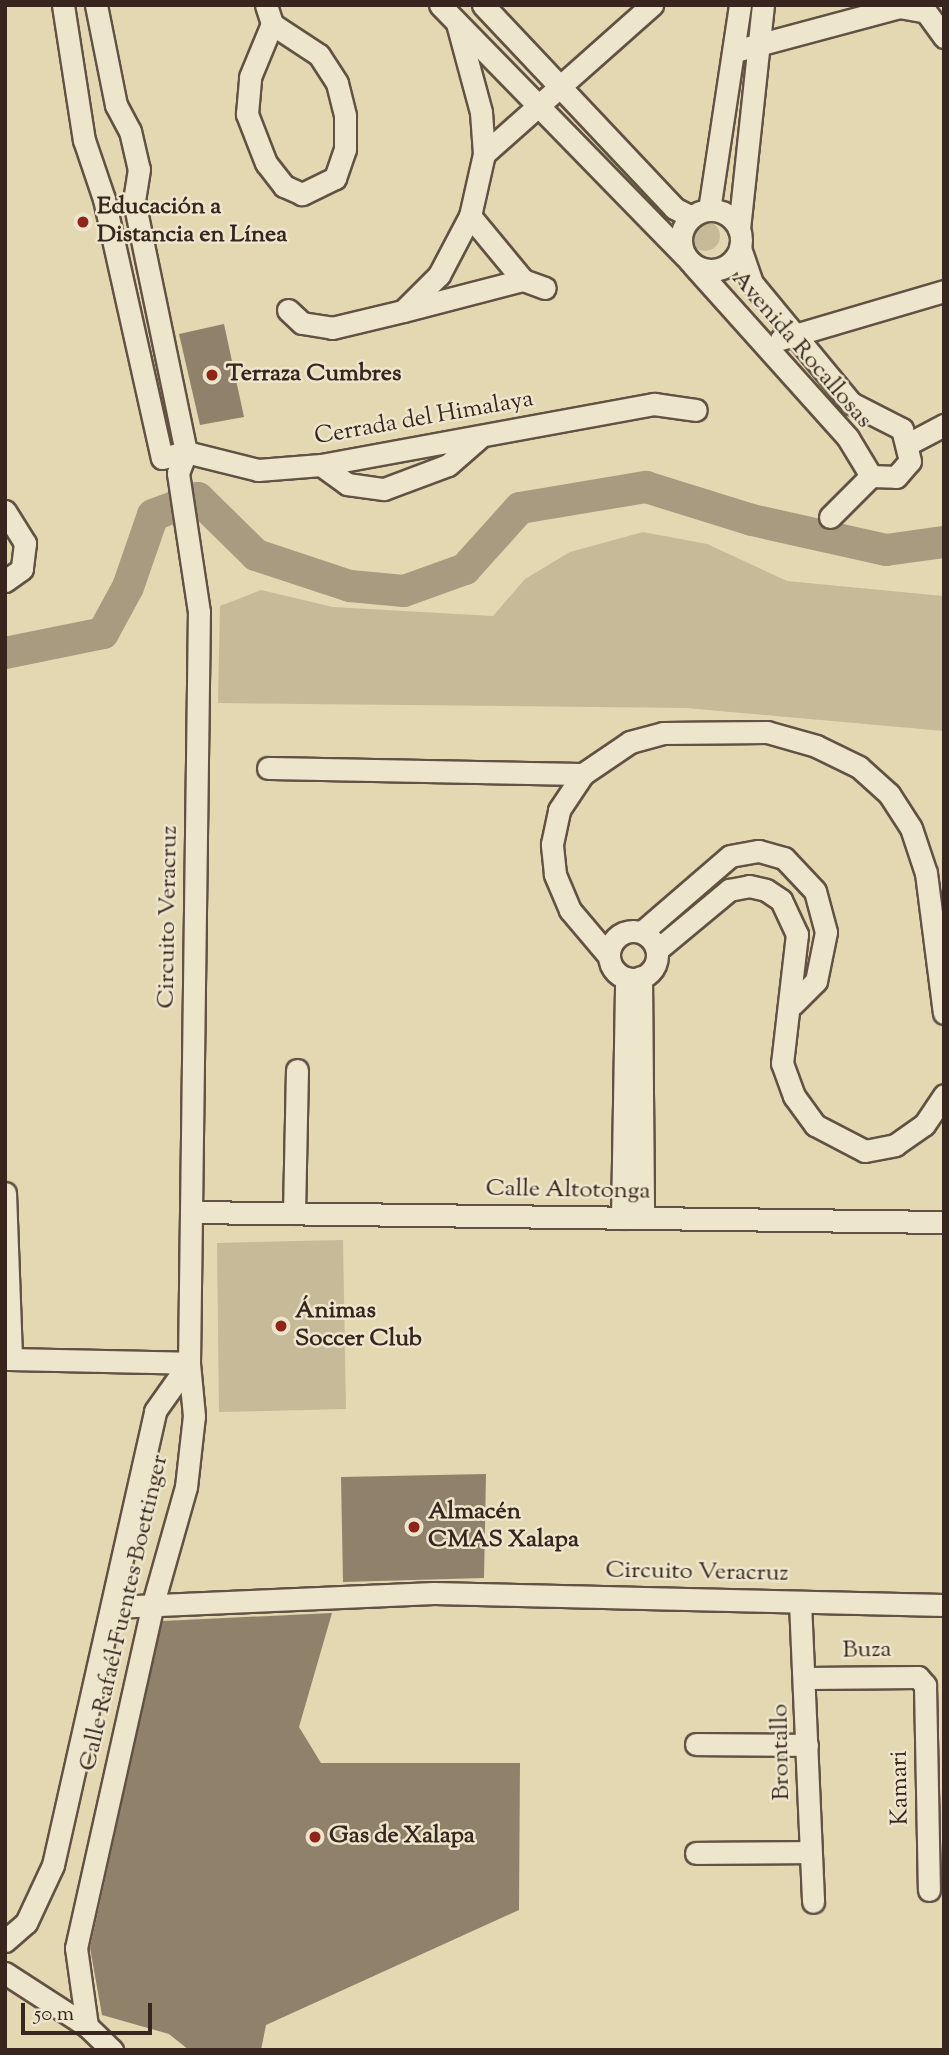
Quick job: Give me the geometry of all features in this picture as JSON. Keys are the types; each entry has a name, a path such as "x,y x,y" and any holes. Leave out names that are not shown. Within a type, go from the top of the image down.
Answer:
{"street":[{"path":"63,5 82,114 83,140 104,199 162,458 179,479"},
{"path":"96,5 116,105 131,131 139,169 134,201 186,452"},
{"name":"Avenida Rocallosas","path":"440,5 689,261 848,438 871,476"},
{"path":"483,5 674,208 727,214 739,238"},
{"path":"484,154 535,105 652,5"},
{"path":"740,5 735,51 700,213 680,240 689,261 721,268 739,238 763,5"},
{"path":"735,51 760,48 899,7 926,12 944,37"},
{"path":"269,14 319,55 337,83 345,115 345,149 335,178 302,194 284,186 266,163 247,114 250,78 269,14"},
{"path":"402,311 439,275 470,216 484,154 481,112 457,23"},
{"path":"82,114 116,105"},
{"path":"470,216 523,280 545,288"},
{"name":"Avenida Rocallosas","path":"739,238 752,284 793,334 851,403 902,429 908,444"},
{"path":"288,310 302,323 332,328 523,280"},
{"path":"763,345 944,291"},
{"name":"Cerrada del Himalaya","path":"162,458 186,452 258,470 321,465 654,404 696,410"},
{"path":"830,517 871,476 896,477 910,461 908,444 944,425"},
{"path":"321,465 347,484 384,489 448,466 479,438"},
{"name":"Circuito Veracruz","path":"186,452 179,479 199,612 189,1363"},
{"path":"5,511 26,543 22,569 5,581"},
{"path":"612,946 587,930 561,893 552,844 559,810 583,774 630,741 663,733 767,732 816,746 859,767 889,794 911,828 926,873 944,1013"},
{"path":"268,768 583,774"},
{"path":"612,946 642,932 730,856 759,851 784,858 815,891 826,932 816,981 793,1004"},
{"path":"633,978 654,967 657,950 729,890 749,886 766,890 781,900 797,934 793,1004 783,1033 782,1063 801,1106 815,1125 841,1143 865,1151 895,1145 924,1125 944,1094"},
{"path":"642,932 657,950"},
{"path":"612,946 613,969 633,978"},
{"path":"632,1218 633,978"},
{"path":"294,1213 297,1070"},
{"path":"5,1193 8,1359 189,1363"},
{"name":"Calle Altotonga","path":"191,1212 944,1222"},
{"name":"Calle Rafaél Fuentes Boettinger","path":"87,2026 76,1948 90,1874 152,1607 186,1487 194,1416 189,1363"},
{"name":"Calle Rafaél Fuentes Boettinger","path":"5,1941 26,1923 53,1865 81,1724 113,1607 155,1411 189,1363"},
{"name":"Circuito Veracruz","path":"113,1607 434,1593 944,1605"},
{"name":"Brontallo","path":"800,1602 807,1678 813,1902"},
{"name":"Buza","path":"807,1678 918,1677 925,1685"},
{"name":"Kamari","path":"925,1685 929,1890"},
{"path":"696,1744 807,1745"},
{"path":"696,1853 810,1852"},
{"path":"53,1865 90,1874"},
{"path":"5,1973 87,2026 112,2050"}],"shaded area":[{"path":"705,221 711,222 719,230 719,242 711,250 705,251 699,250 691,242 690,236 691,230 699,222"},
{"path":"643,532 707,544 787,581 943,596 944,731 686,708 218,703 220,606 261,590 333,607 493,616 525,579 570,552"},
{"name":"Ánimas Soccer Club","path":"343,1240 346,1409 219,1412 217,1243"}],"building":[{"name":"Terraza Cumbres","path":"224,324 244,417 200,425 179,334"},
{"name":"Almacén CMAS Xalapa","path":"486,1474 484,1578 343,1582 341,1477"},
{"name":"Gas de Xalapa","path":"332,1613 299,1727 321,1763 520,1763 519,1910 266,2025 261,2050 189,2050 169,2034 102,2015 90,1948 162,1621"}],"waterway":[{"path":"5,653 103,633 128,587 153,515 198,498 256,555 350,586 404,591 465,569 520,508 646,487 752,520 886,550 944,542"}],"place":[{"name":"Educación a Distancia en Línea","path":"83,222"},
{"name":"Terraza Cumbres","path":"212,375"},
{"name":"Ánimas Soccer Club","path":"281,1326"},
{"name":"Almacén CMAS Xalapa","path":"414,1527"},
{"name":"Gas de Xalapa","path":"315,1837"}]}
